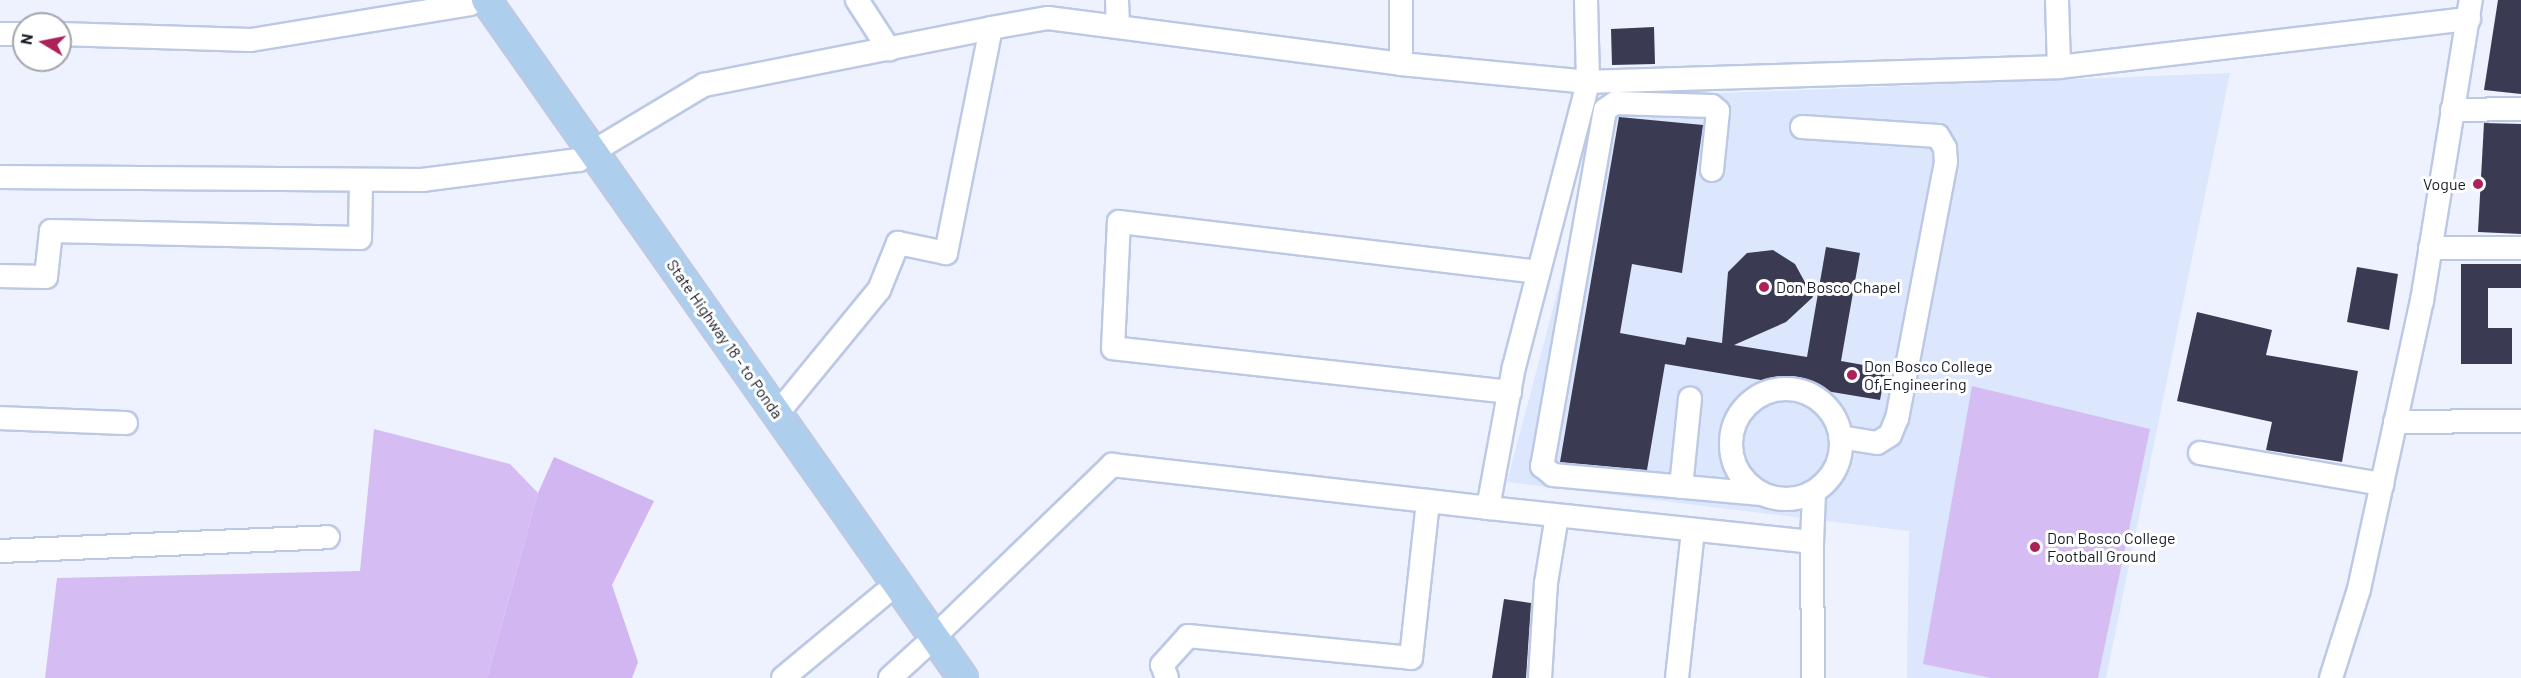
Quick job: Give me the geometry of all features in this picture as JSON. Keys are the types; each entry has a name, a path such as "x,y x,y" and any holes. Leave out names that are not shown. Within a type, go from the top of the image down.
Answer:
{"main road":[{"name":"State Highway 18 - to Ponda","path":"474,1 777,414 928,643 943,678"},
{"name":"State Highway 18 - to Ponda","path":"586,156 884,594 963,678"}],"street":[{"path":"857,0 889,49"},
{"path":"1118,0 1118,27"},
{"path":"1401,0 1401,64"},
{"path":"1488,508 1510,392 1538,272 1588,82 1586,0"},
{"path":"2057,0 2059,67"},
{"path":"72,34 250,40 474,1"},
{"path":"0,177 422,180 586,156 704,85 1048,18 1401,64 1588,82 2059,67 2470,10 2430,248 2395,422 2360,589 2331,678"},
{"path":"777,414 879,290 898,243 946,253 991,28"},
{"path":"1712,170 1718,111 1712,106 1614,103 1605,110 1542,466 1553,475 1761,494 1778,500 1797,499 1814,493 1828,481 1838,465 1840,437 1832,412 1819,399 1803,391 1785,388 1751,401 1739,415 1731,451 1741,476 1761,494"},
{"path":"2452,110 2521,109"},
{"path":"1802,127 1938,136 1945,148 1946,162 1898,418 1890,435 1877,443 1840,437"},
{"path":"0,276 46,277 51,231 360,238 362,180"},
{"path":"1510,392 1113,348 1119,222 1538,272"},
{"path":"2430,248 2521,248"},
{"path":"1681,487 1690,398"},
{"path":"0,418 126,423"},
{"path":"2395,422 2521,421"},
{"path":"2200,453 2382,484"},
{"path":"890,678 1112,465 1557,516 1812,542"},
{"path":"1813,678 1814,493"},
{"path":"1167,678 1162,664 1188,636 1411,668 1428,501"},
{"path":"1540,678 1545,583 1557,516"},
{"path":"1677,678 1693,530"},
{"path":"0,551 328,537"},
{"path":"783,678 884,594"}],"shaded area":[{"name":"Don Bosco College Of Engineering","path":"2230,73 2106,678 1907,678 1909,531 1507,482 1564,267 1598,98"},
{"name":"Don Bosco College Football Ground","path":"1972,386 2150,429 2098,678 1991,678 1923,664"},
{"path":"374,429 510,464 538,493 487,678 45,678 57,578 360,571"},
{"path":"554,457 654,501 612,585 638,662 632,678 487,678 538,493"}],"building":[{"path":"2498,0 2521,0 2521,94 2484,90"},
{"path":"1654,27 1655,64 1612,65 1611,29"},
{"path":"1619,117 1703,125 1682,273 1632,264 1620,333 1685,345 1687,337 1722,343 1728,272 1747,253 1773,250 1795,264 1813,297 1786,322 1734,345 1807,357 1826,247 1860,253 1841,361 1886,369 1880,400 1665,364 1647,470 1560,462"},
{"path":"2484,123 2521,124 2521,234 2478,232"},
{"path":"2461,264 2521,264 2521,288 2488,288 2488,328 2512,328 2512,364 2461,364"},
{"path":"2357,267 2398,274 2389,330 2347,322"},
{"path":"2197,312 2272,330 2266,355 2358,371 2342,462 2266,450 2272,422 2177,401"},
{"path":"1504,599 1531,603 1526,678 1492,678"}],"place":[{"name":"Vogue","path":"2478,184"},
{"name":"Don Bosco Chapel","path":"1764,287"},
{"name":"Don Bosco College Of Engineering","path":"1852,375"},
{"name":"Don Bosco College Football Ground","path":"2035,547"}]}
